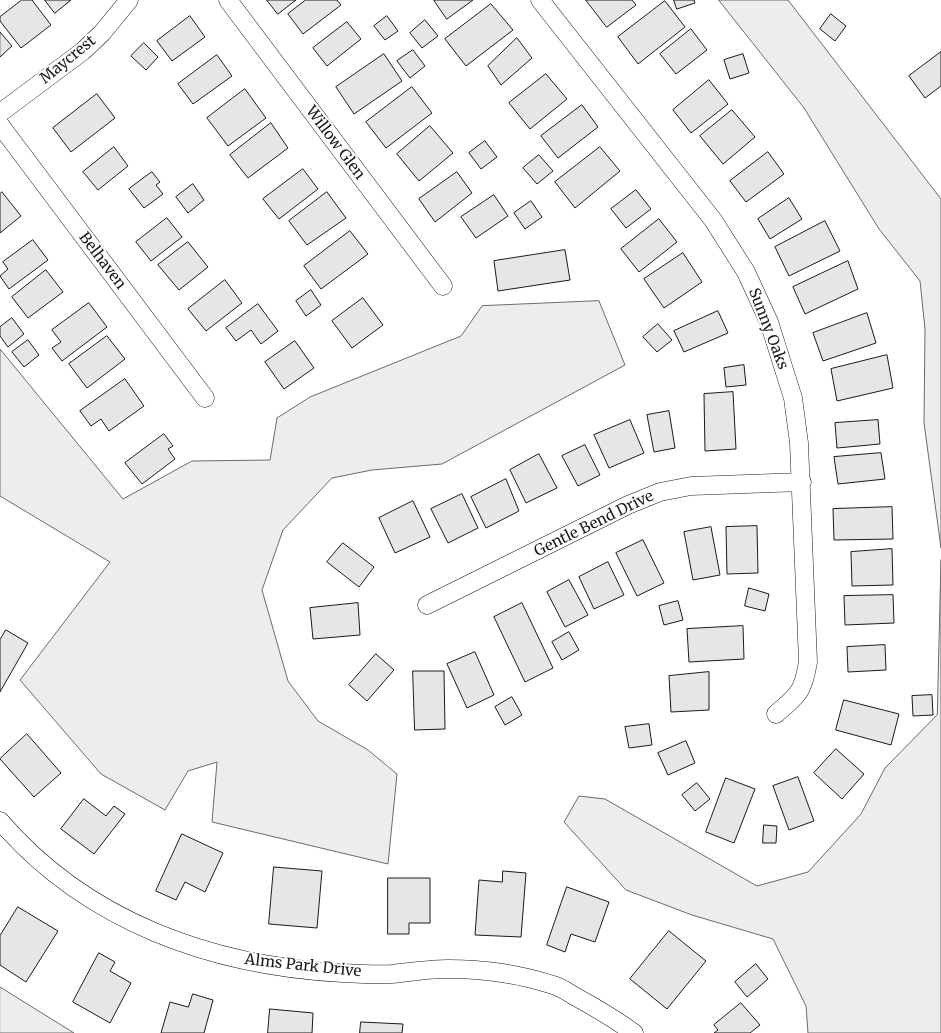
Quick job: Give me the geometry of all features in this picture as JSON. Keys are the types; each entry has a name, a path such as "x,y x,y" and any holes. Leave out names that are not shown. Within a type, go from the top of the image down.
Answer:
{"street":[{"name":"Maycrest","path":"0,113 83,51 102,33 129,0"},
{"name":"Willow Glen","path":"228,0 443,286"},
{"name":"Sunny Oaks","path":"540,0 713,220 746,272 769,322 793,398 799,443 808,662 801,689 776,714"},
{"name":"Belhaven","path":"0,124 205,398"},
{"name":"Gentle Bend Drive","path":"427,605 628,505 660,492 691,486 802,482"},
{"name":"Alms Park Drive","path":"0,820 14,837 52,871 107,909 161,936 210,953 254,963 343,973 390,974 447,969 491,971 554,985 611,1017 634,1033"}],"shaded area":[{"path":"719,0 788,0 941,199 941,548 924,423 925,329 920,281 879,229 804,108"},
{"path":"599,301 625,365 442,464 372,470 332,478 283,530 262,590 288,681 318,721 368,750 397,774 388,864 212,822 217,762 188,771 165,810 101,774 20,680 110,562 0,496 0,349 123,499 192,461 270,460 277,418 310,397 461,336 482,306"},
{"path":"941,560 941,1033 808,1033 806,1006 773,939 692,915 626,890 564,822 579,796 605,799 757,886 808,872 861,814 885,768 937,715"},
{"path":"0,987 74,1033 0,1033"}],"building":[{"path":"22,0 32,0 51,25 21,48 0,21 0,17"},
{"path":"45,0 71,0 55,13"},
{"path":"267,0 296,0 278,14"},
{"path":"306,0 337,0 341,5 303,34 288,14"},
{"path":"434,0 473,0 447,19"},
{"path":"586,0 632,0 636,5 607,27"},
{"path":"674,0 694,0 695,3 677,9"},
{"path":"665,1 685,27 638,64 618,37"},
{"path":"491,4 513,30 466,66 445,39"},
{"path":"831,14 846,26 835,41 820,29"},
{"path":"190,16 205,37 172,61 157,41"},
{"path":"387,16 398,31 385,40 374,26"},
{"path":"425,20 438,36 422,48 410,33"},
{"path":"347,22 361,39 327,66 313,48"},
{"path":"691,29 707,50 676,74 660,54"},
{"path":"0,32 12,46 0,57"},
{"path":"517,38 532,58 501,85 488,66"},
{"path":"144,43 158,57 146,70 131,56"},
{"path":"413,50 425,66 410,78 397,61"},
{"path":"941,52 941,86 925,98 909,76"},
{"path":"384,54 402,81 354,114 336,87"},
{"path":"743,54 749,73 730,79 724,60"},
{"path":"217,55 232,76 193,104 178,84"},
{"path":"546,74 567,99 530,129 509,103"},
{"path":"709,80 728,104 691,133 673,110"},
{"path":"412,87 432,113 386,148 366,122"},
{"path":"245,89 266,118 228,146 207,118"},
{"path":"97,94 115,118 71,152 53,128"},
{"path":"582,105 598,127 558,158 541,136"},
{"path":"732,110 755,137 723,164 700,136"},
{"path":"271,123 288,148 248,178 230,155"},
{"path":"430,126 453,153 419,181 397,154"},
{"path":"485,141 497,157 481,169 469,153"},
{"path":"114,147 128,166 98,190 83,172"},
{"path":"600,147 620,171 575,208 555,182"},
{"path":"768,152 784,174 746,202 730,181"},
{"path":"539,155 553,171 537,184 523,168"},
{"path":"303,169 318,189 279,219 263,199"},
{"path":"152,172 160,182 156,185 163,194 144,208 129,189"},
{"path":"457,172 472,193 435,222 419,199"},
{"path":"193,184 204,200 188,213 176,197"},
{"path":"636,190 651,209 626,228 611,209"},
{"path":"2,192 21,216 0,233 0,194"},
{"path":"327,192 346,218 307,245 289,221"},
{"path":"494,195 508,216 476,238 461,217"},
{"path":"789,198 802,219 770,239 758,219"},
{"path":"531,201 542,217 525,229 514,213"},
{"path":"167,218 182,237 151,261 136,242"},
{"path":"659,219 677,242 639,272 621,249"},
{"path":"825,221 840,251 789,276 775,247"},
{"path":"350,231 368,254 321,289 304,266"},
{"path":"33,240 48,260 9,289 0,276 8,269 3,262"},
{"path":"188,242 208,267 179,290 158,265"},
{"path":"565,250 570,280 498,291 494,261"},
{"path":"683,253 702,282 664,308 644,279"},
{"path":"848,261 858,289 805,314 793,287"},
{"path":"46,270 63,292 28,318 12,297"},
{"path":"225,280 242,303 206,331 188,309"},
{"path":"311,290 321,305 306,316 296,301"},
{"path":"363,298 383,325 352,348 332,321"},
{"path":"89,303 107,327 62,361 52,348 61,342 52,330"},
{"path":"258,304 278,331 261,344 251,330 236,341 226,328"},
{"path":"718,311 728,333 684,352 674,331"},
{"path":"867,313 876,343 823,361 813,333"},
{"path":"12,318 24,334 8,347 0,336 0,327"},
{"path":"658,324 672,340 657,352 643,337"},
{"path":"107,336 125,359 87,388 69,364"},
{"path":"28,340 39,355 24,367 12,352"},
{"path":"295,341 314,368 284,389 265,362"},
{"path":"887,355 893,388 837,401 831,369"},
{"path":"744,365 746,385 726,387 724,368"},
{"path":"125,379 144,406 109,431 101,419 91,426 80,411"},
{"path":"733,392 736,449 705,451 704,394"},
{"path":"669,411 675,448 654,452 647,415"},
{"path":"630,420 644,453 609,468 594,435"},
{"path":"878,420 880,444 837,448 835,423"},
{"path":"164,434 173,446 168,449 175,459 142,484 125,463"},
{"path":"585,445 600,475 578,486 562,456"},
{"path":"881,453 885,479 838,484 834,457"},
{"path":"539,454 557,488 526,503 510,470"},
{"path":"506,479 519,511 486,528 471,497"},
{"path":"462,494 478,528 448,543 431,509"},
{"path":"413,501 430,537 395,553 379,518"},
{"path":"892,507 893,539 834,540 833,509"},
{"path":"757,526 758,573 727,574 726,527"},
{"path":"711,527 720,575 693,580 684,532"},
{"path":"643,540 664,583 637,596 616,553"},
{"path":"343,543 374,567 359,587 327,562"},
{"path":"892,549 893,585 852,586 851,552"},
{"path":"608,562 624,595 594,609 579,577"},
{"path":"569,580 588,615 565,627 547,592"},
{"path":"749,588 769,594 765,611 745,606"},
{"path":"893,595 894,623 845,625 844,596"},
{"path":"678,601 683,620 664,625 659,606"},
{"path":"358,603 360,635 313,639 310,608"},
{"path":"522,603 553,668 525,682 494,617"},
{"path":"743,626 744,659 689,662 687,629"},
{"path":"6,630 28,643 0,692 0,640"},
{"path":"569,632 579,650 562,660 552,642"},
{"path":"885,645 886,670 848,672 847,647"},
{"path":"475,652 494,695 467,708 447,664"},
{"path":"376,654 394,670 367,701 349,685"},
{"path":"413,671 444,671 445,729 415,730"},
{"path":"709,672 709,710 671,712 669,676"},
{"path":"932,695 933,715 913,716 912,696"},
{"path":"512,697 522,715 505,725 495,707"},
{"path":"844,700 899,714 891,745 836,730"},
{"path":"649,724 652,745 629,748 625,727"},
{"path":"27,734 61,773 34,797 0,759"},
{"path":"686,741 695,763 668,775 658,753"},
{"path":"836,749 864,774 842,799 814,773"},
{"path":"798,777 814,821 789,830 773,786"},
{"path":"726,778 755,789 734,843 706,832"},
{"path":"697,783 710,799 695,811 682,795"},
{"path":"84,799 106,816 114,806 125,814 94,854 61,829"},
{"path":"764,825 777,826 776,843 763,843"},
{"path":"182,834 223,853 205,892 185,882 176,900 156,891"},
{"path":"274,867 322,871 317,928 269,924"},
{"path":"503,871 526,873 521,937 475,935 479,880 502,882"},
{"path":"388,878 430,878 430,923 409,923 409,934 388,934"},
{"path":"567,887 609,902 595,942 571,934 565,952 547,945"},
{"path":"18,907 58,931 26,982 0,965 0,936"},
{"path":"669,931 706,961 667,1009 630,979"},
{"path":"99,953 115,962 110,971 131,983 110,1023 73,1002"},
{"path":"756,964 768,979 747,997 735,982"},
{"path":"193,994 213,1000 204,1033 161,1033 170,1002 188,1007"},
{"path":"741,1003 760,1025 750,1033 714,1033 718,1030 714,1025"},
{"path":"270,1009 313,1013 312,1033 268,1033"},
{"path":"361,1022 403,1024 402,1033 360,1033"}]}
